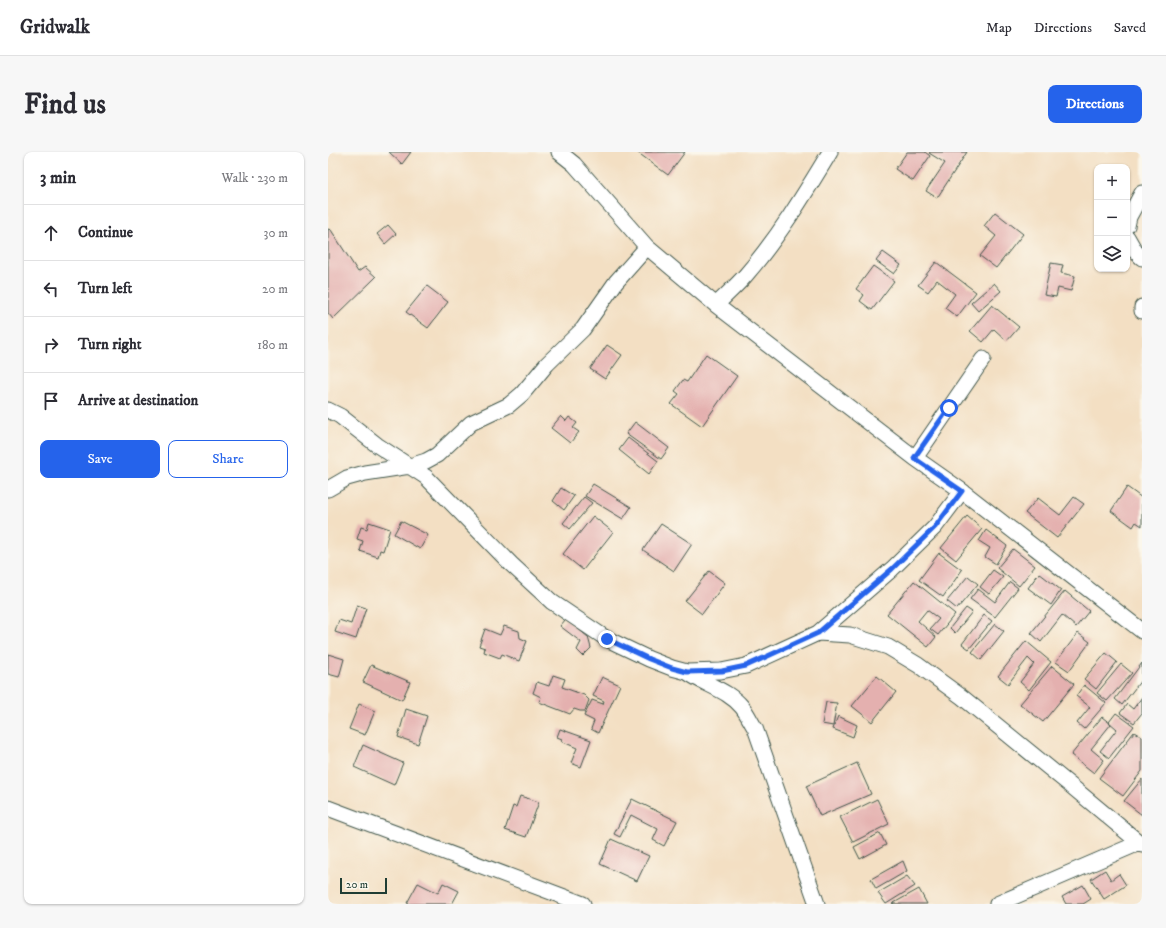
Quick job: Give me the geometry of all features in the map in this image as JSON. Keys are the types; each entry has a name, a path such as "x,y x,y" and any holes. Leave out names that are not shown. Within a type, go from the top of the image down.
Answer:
{"street":[{"path":"559,152 574,164 647,247 716,304 914,458 962,491 1142,631"},
{"path":"716,304 744,277 765,252 790,218 830,152"},
{"path":"1130,215 1142,193"},
{"path":"1130,242 1135,251 1142,258"},
{"path":"328,489 347,478 365,473 410,466 426,461 437,455 470,423 509,405 522,394 547,364 583,329 616,282 647,247"},
{"path":"914,458 983,359"},
{"path":"328,410 340,416 377,445 426,477 511,564 552,602 607,639 649,659 687,672 722,671 746,666 818,633 892,569 935,527 962,491"},
{"path":"818,633 850,635 888,647 918,665 962,697 1140,844 997,904"},
{"path":"687,672 698,680 729,694 742,707 755,728 818,904"},
{"path":"328,808 583,904"}],"building":[{"path":"389,152 411,152 402,164"},
{"path":"637,152 685,152 668,175"},
{"path":"907,152 925,152 930,156 913,181 895,169"},
{"path":"967,152 937,198 926,191 945,163 929,153"},
{"path":"995,212 1023,234 996,268 980,256 996,236 984,226"},
{"path":"388,225 396,234 385,244 377,234"},
{"path":"328,229 331,230 358,272 365,267 376,277 333,319 328,313"},
{"path":"883,252 901,265 894,274 876,261"},
{"path":"936,262 976,292 957,317 945,308 955,294 937,280 928,292 918,285"},
{"path":"1051,263 1063,265 1061,273 1075,276 1071,291 1058,288 1056,297 1044,295"},
{"path":"873,266 894,281 872,310 860,301 864,295 856,289"},
{"path":"994,283 1001,291 978,311 971,303"},
{"path":"427,286 448,302 428,328 406,312"},
{"path":"992,305 1019,327 1007,341 994,329 983,342 970,331"},
{"path":"607,345 622,355 605,379 590,369"},
{"path":"706,354 737,376 702,426 671,404 679,394 675,391 683,380 687,382"},
{"path":"561,416 566,421 569,417 577,423 573,428 579,432 570,443 551,428"},
{"path":"635,422 669,448 661,459 626,434"},
{"path":"628,438 658,461 649,474 619,450"},
{"path":"593,484 631,507 623,519 585,496"},
{"path":"1127,487 1142,498 1142,526 1136,522 1133,527 1111,511"},
{"path":"561,488 574,496 564,510 553,501"},
{"path":"584,497 592,503 570,529 563,523"},
{"path":"1074,497 1084,504 1057,538 1025,513 1038,498 1060,515"},
{"path":"593,516 613,532 583,570 563,554"},
{"path":"967,516 982,529 956,560 941,548"},
{"path":"401,521 428,535 420,549 394,534"},
{"path":"369,522 390,529 383,551 380,550 378,557 360,551 363,541 357,539 361,527 367,529"},
{"path":"661,524 692,544 674,571 643,550"},
{"path":"986,530 1007,546 996,564 985,557 990,548 979,541"},
{"path":"1013,549 1035,566 1019,586 997,568"},
{"path":"939,553 962,570 943,597 919,580"},
{"path":"993,570 1003,577 989,594 980,587"},
{"path":"709,571 725,583 702,614 685,601"},
{"path":"1039,573 1061,590 1051,605 1028,588"},
{"path":"968,576 978,584 957,609 947,601"},
{"path":"914,581 955,614 938,635 930,629 939,619 927,610 918,621 936,637 928,647 887,614"},
{"path":"1010,582 1018,588 995,617 970,599 978,589 995,602"},
{"path":"1065,591 1089,611 1076,627 1062,615 1041,642 1031,633"},
{"path":"357,605 366,608 356,639 335,632 339,620 351,624"},
{"path":"966,608 972,612 955,633 950,628"},
{"path":"984,615 992,621 969,649 962,644"},
{"path":"566,619 588,637 591,648 583,656 577,650 581,642 560,626"},
{"path":"995,624 1004,631 981,660 972,652"},
{"path":"504,626 519,631 520,638 527,641 519,661 502,654 500,658 484,652 485,648 479,646 485,629 500,635"},
{"path":"1078,633 1090,642 1069,671 1056,662"},
{"path":"1026,641 1051,662 1029,690 1020,682 1034,664 1028,658 1008,684 998,676"},
{"path":"1106,653 1117,662 1096,689 1084,679"},
{"path":"328,654 344,659 339,677 328,674"},
{"path":"1142,663 1142,679 1122,705 1115,699"},
{"path":"1121,664 1132,673 1107,701 1097,693"},
{"path":"371,665 410,682 402,700 363,682"},
{"path":"1052,666 1074,684 1043,722 1020,704"},
{"path":"553,675 565,679 562,687 584,695 589,700 585,711 574,709 570,714 539,702 541,697 533,693 537,682 549,686"},
{"path":"877,676 896,692 872,722 852,706"},
{"path":"602,677 620,685 598,733 591,729 594,721 584,716 592,700 603,704 604,701 593,696"},
{"path":"1084,685 1106,703 1084,729 1077,723 1090,707 1076,696"},
{"path":"1142,697 1142,713 1134,723 1120,713 1127,704 1133,709"},
{"path":"826,702 837,703 833,726 822,724"},
{"path":"359,704 375,711 365,735 349,729"},
{"path":"406,709 427,716 418,744 398,737"},
{"path":"1116,713 1134,726 1109,758 1100,751 1117,729 1109,722"},
{"path":"838,716 857,725 853,737 833,729"},
{"path":"1102,717 1111,724 1091,749 1104,760 1094,773 1071,755"},
{"path":"560,729 591,740 581,767 571,763 577,748 561,741 562,739 557,737"},
{"path":"1134,732 1142,737 1142,771 1123,796 1099,778"},
{"path":"363,745 403,763 394,785 354,767"},
{"path":"857,763 871,794 820,816 806,786"},
{"path":"1142,779 1142,815 1124,801"},
{"path":"520,796 539,802 526,837 505,830 513,806 516,807"},
{"path":"632,799 677,821 664,846 653,840 658,829 631,815 620,837 614,834"},
{"path":"877,799 889,824 853,842 840,817"},
{"path":"880,833 886,845 860,859 854,847"},
{"path":"611,839 649,856 637,881 600,864"},
{"path":"903,861 907,871 876,889 871,879"},
{"path":"1105,870 1111,880 1119,874 1126,885 1104,899 1091,879"},
{"path":"907,876 915,886 886,904 878,893"},
{"path":"418,883 438,893 443,883 459,891 452,904 409,904 407,903"},
{"path":"1083,885 1091,899 1083,904 1066,904 1062,897"},
{"path":"919,889 927,904 892,904"}],"route":[{"path":"607,639 649,659 687,672 722,671 746,666 818,633 892,569 935,527 962,491 914,458 949,408"}]}
